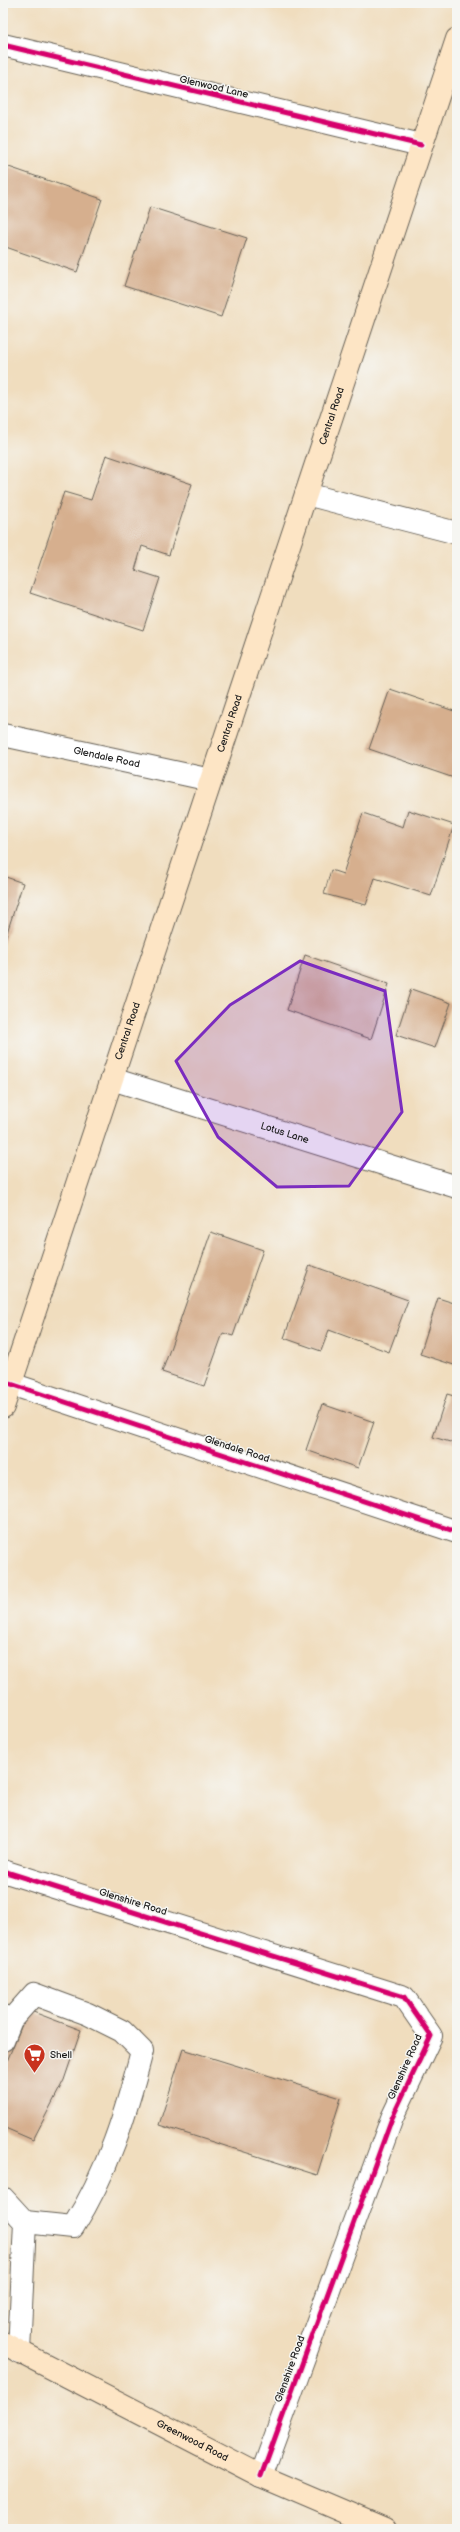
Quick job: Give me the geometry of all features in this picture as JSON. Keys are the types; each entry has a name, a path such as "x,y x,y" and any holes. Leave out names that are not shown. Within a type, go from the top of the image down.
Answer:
{"main road":[{"name":"Central Road","path":"3,1407 457,39"},
{"name":"Greenwood Road","path":"11,2347 261,2476 385,2529"}],"street":[{"name":"Glenwood Lane","path":"3,45 421,145"},
{"path":"306,494 457,533"},
{"name":"Glendale Road","path":"3,735 211,780"},
{"name":"Lotus Lane","path":"112,1079 457,1187"},
{"name":"Glendale Road","path":"11,1384 457,1532"},
{"name":"Glenshire Road","path":"3,1871 404,1997 431,2036 392,2118 261,2476"},
{"path":"3,2040 7,2018 34,1994 88,2014 122,2031 142,2051 127,2111 108,2162 92,2198 73,2227 25,2222 3,2198"},
{"path":"11,2347 25,2222"}],"highlighted area":[{"path":"300,961 385,991 402,1112 349,1186 277,1187 218,1137 176,1061 230,1005"}],"building":[{"path":"3,165 102,199 77,272 3,246"},
{"path":"150,207 247,238 221,317 124,286"},
{"path":"106,455 192,484 169,555 142,546 135,570 160,578 143,630 30,593 64,492 91,500"},
{"path":"390,689 457,712 457,779 369,749"},
{"path":"408,810 454,825 431,896 375,878 366,905 324,894 331,870 343,874 363,813 403,827"},
{"path":"3,876 23,883 3,945"},
{"path":"305,955 389,984 371,1039 287,1010"},
{"path":"411,989 451,1003 435,1048 396,1035"},
{"path":"211,1232 263,1250 233,1336 223,1333 204,1386 162,1372"},
{"path":"310,1265 408,1300 389,1352 329,1330 321,1351 284,1338"},
{"path":"438,1298 457,1304 457,1366 420,1354"},
{"path":"457,1389 457,1444 433,1437 447,1394 454,1396"},
{"path":"322,1404 374,1422 358,1468 306,1450"},
{"name":"Shell","path":"28,2010 81,2030 64,2080 33,2140 3,2127 3,2071"},
{"path":"183,2049 341,2098 317,2175 159,2125"}],"cycle path":[{"path":"3,45 421,145"},
{"path":"11,1384 457,1532"},
{"path":"3,1871 404,1997 431,2036 392,2118 261,2476"}],"place":[{"name":"Shell","path":"34,2074"}]}
